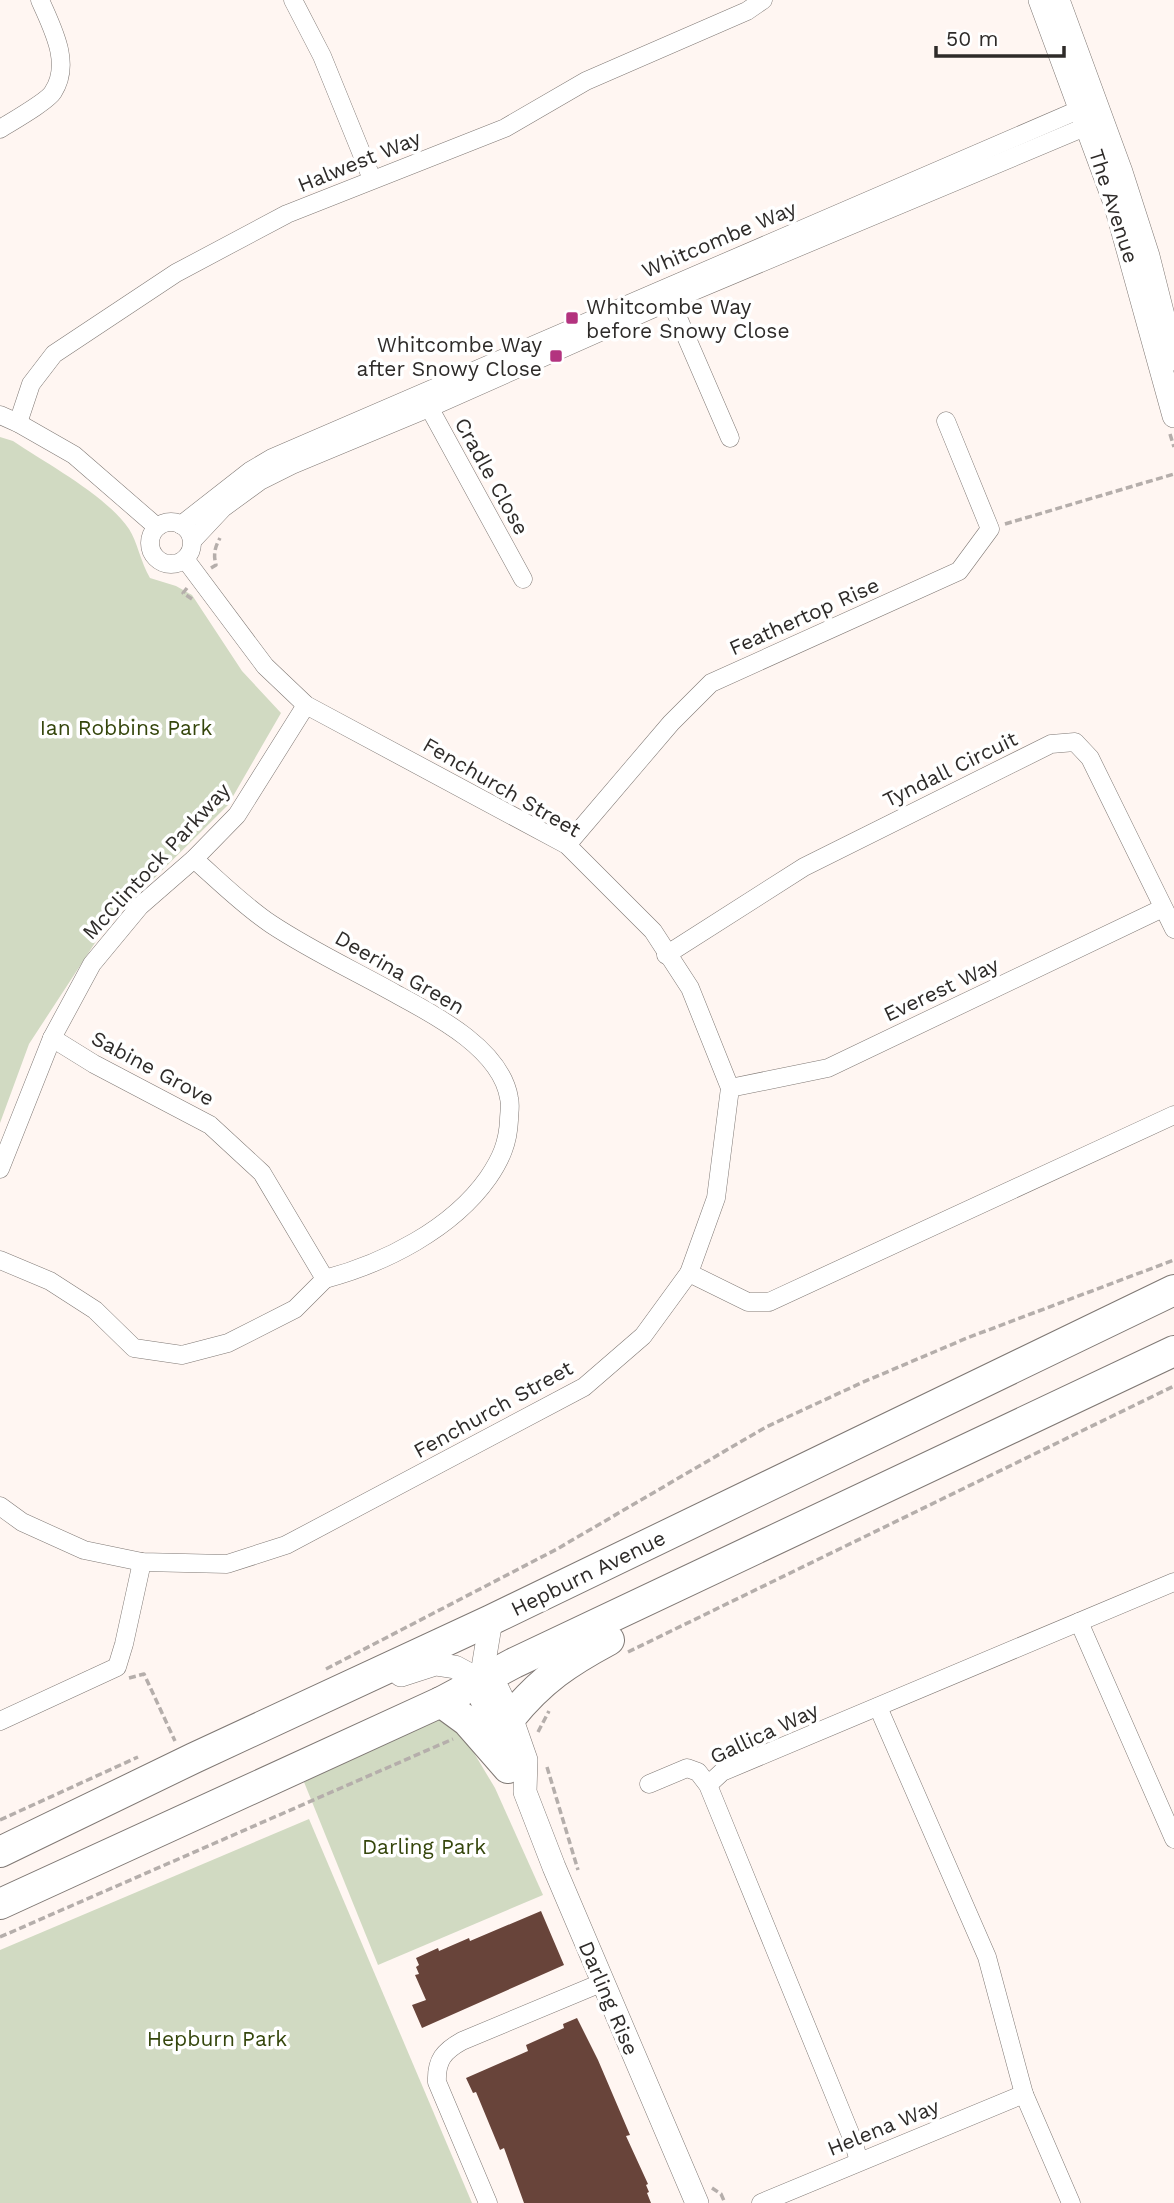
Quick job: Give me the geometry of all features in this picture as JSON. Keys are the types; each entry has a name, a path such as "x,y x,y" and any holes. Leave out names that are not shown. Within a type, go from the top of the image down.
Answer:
{"main road":[{"name":"Hepburn Avenue","path":"0,1852 190,1747 491,1620 1174,1290"},
{"path":"0,1904 441,1702 481,1680 1174,1351"},
{"path":"511,1717 545,1681 568,1662 733,1573 762,1548"},
{"path":"441,1702 467,1721 508,1768"}],"street":[{"path":"0,129 53,94 62,69 57,38 40,0"},
{"path":"293,0 322,56 372,179"},
{"name":"Halwest Way","path":"18,423 31,384 54,354 176,274 287,214 505,128 586,80 747,10 763,0"},
{"name":"The Avenue","path":"1040,0 1092,114 1148,256 1174,359"},
{"name":"The Avenue","path":"1058,0 1092,114 1170,419"},
{"name":"Whitcombe Way","path":"185,559 193,540 223,508 260,481 292,465 426,401 667,294 1092,114"},
{"path":"667,294 730,438"},
{"name":"Whitcombe Way","path":"181,525 232,484 272,458 426,401"},
{"name":"Cradle Close","path":"426,401 523,579"},
{"path":"0,415 74,455 157,527"},
{"path":"946,421 990,528"},
{"path":"185,559 180,563 166,564 155,558 149,539 157,527 172,522 189,530 193,540"},
{"name":"Feathertop Rise","path":"567,845 671,723 711,683 959,571 990,528"},
{"name":"Fenchurch Street","path":"0,1506 22,1522 84,1550 142,1562 227,1564 286,1545 584,1387 643,1336 689,1273 716,1198 730,1088 690,988 666,955 653,931 567,845 306,705 265,666 185,559"},
{"name":"McClintock Parkway","path":"0,1169 52,1038 92,964 140,906 194,859 237,815 306,705"},
{"name":"Tyndall Circuit","path":"666,955 804,867 1051,744 1075,742 1090,758 1174,929"},
{"name":"Deerina Green","path":"194,859 270,924 438,1017 478,1047 498,1072 509,1098 508,1132 502,1158 458,1214 432,1232 356,1271 325,1279"},
{"name":"Everest Way","path":"730,1088 828,1068 1163,908"},
{"name":"Sabine Grove","path":"52,1038 94,1064 210,1125 262,1174 325,1279"},
{"path":"689,1273 748,1302 769,1302 1174,1115"},
{"path":"0,1260 50,1281 95,1310 134,1348 182,1355 228,1343 295,1309 325,1279"},
{"path":"0,1721 117,1667 142,1562"},
{"name":"Gallica Way","path":"859,2161 708,1785 722,1772 1174,1582"},
{"name":"Darling Rise","path":"491,1620 481,1680 481,1698 508,1768 525,1792 601,1983 701,2193"},
{"path":"1079,1622 1174,1839"},
{"name":"Darling Rise","path":"190,1747 211,1759 249,1747 410,1671 435,1664 455,1667 498,1690 526,1760 525,1792"},
{"path":"878,1707 987,1957 1024,2094 1071,2203"},
{"path":"649,1783 687,1768 698,1772 708,1785"},
{"path":"488,2203 437,2082 437,2068 441,2057 449,2048 463,2041 601,1983"},
{"name":"Helena Way","path":"761,2203 1024,2094"}],"path":[{"path":"1170,419 1174,447"},
{"path":"990,528 1174,474"},
{"path":"193,599 183,593 198,576 216,565 215,547 223,533"},
{"path":"321,1672 557,1549 766,1427 967,1338 1174,1260"},
{"path":"99,1677 108,1683 144,1674 175,1741 190,1747"},
{"path":"540,1742 538,1732 553,1707"},
{"path":"0,1820 139,1757"},
{"path":"546,1765 582,1881"},
{"path":"701,2193 721,2194 725,2203"}],"green space":[{"name":"Ian Robbins Park","path":"0,437 13,441 76,481 119,517 132,534 150,578 176,586 192,595 242,671 281,713 228,805 106,926 29,1044 0,1123"},
{"name":"Darling Park","path":"441,1717 465,1738 495,1788 543,1895 378,1965 304,1782"},
{"name":"Hepburn Park","path":"309,1819 472,2203 0,2203 0,1950"}],"building":[{"path":"541,1911 564,1965 422,2028 412,2005 426,2000 415,1975 419,1974 416,1958 469,1938 470,1941"},
{"path":"577,2018 630,2135 626,2136 648,2184 647,2193 651,2203 524,2203 504,2148 500,2150 476,2092 473,2093 466,2078 528,2051 526,2045 564,2028 563,2024"}],"place":[{"name":"Whitcombe Way before Snowy Close","path":"572,318"},
{"name":"Whitcombe Way after Snowy Close","path":"556,356"}]}
